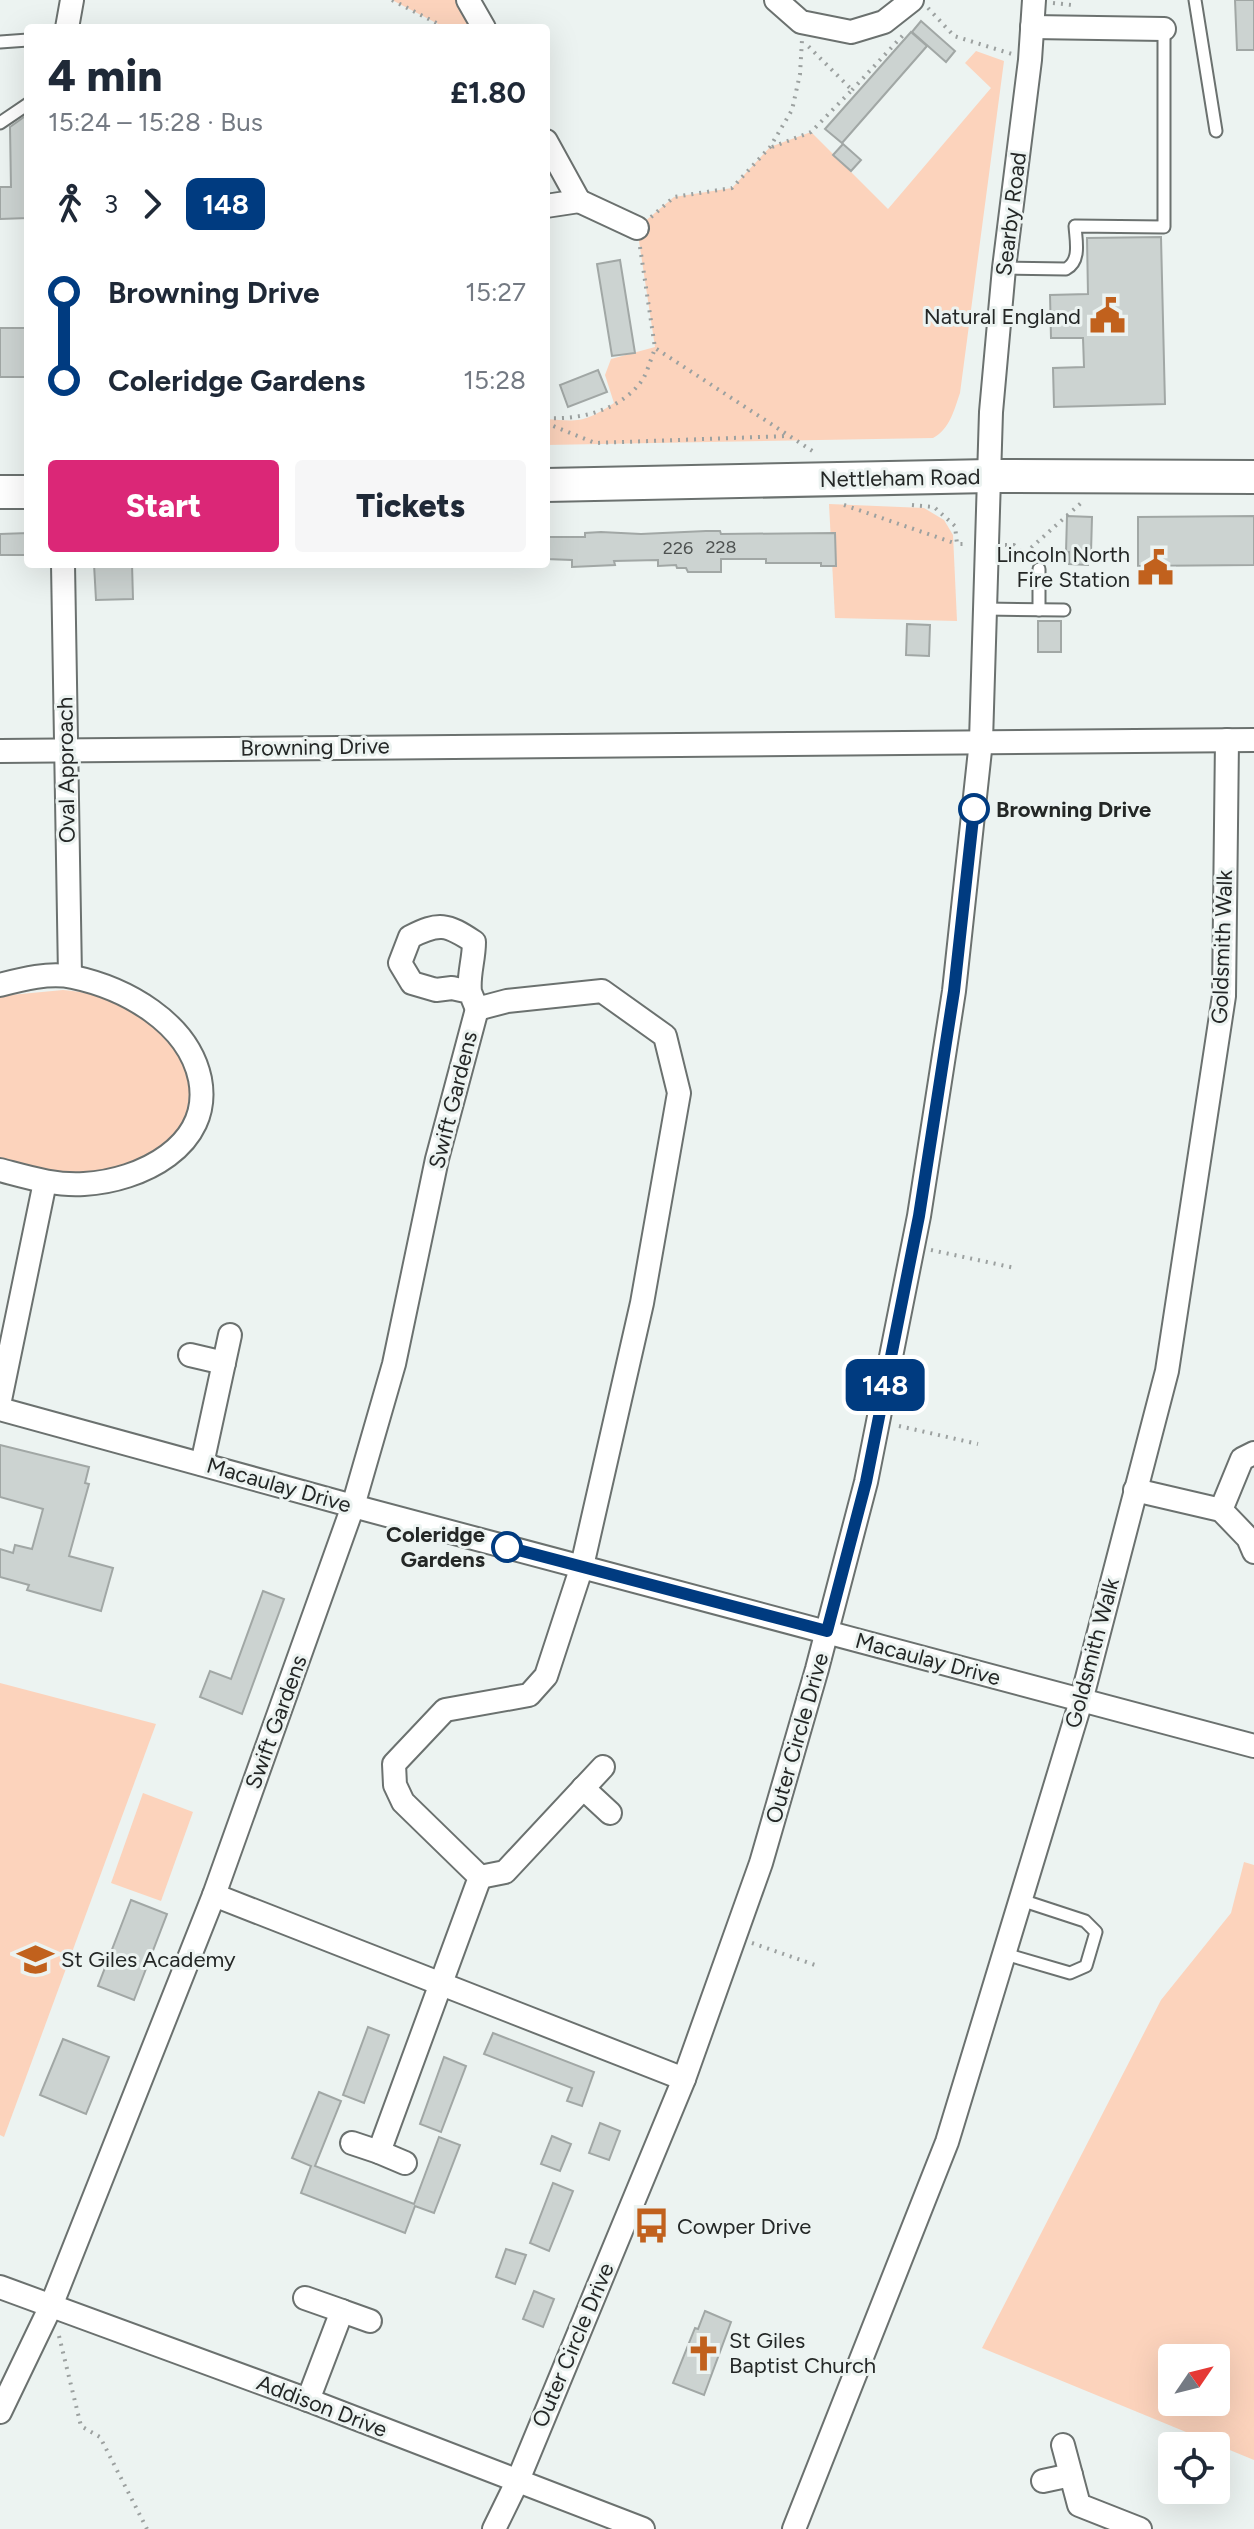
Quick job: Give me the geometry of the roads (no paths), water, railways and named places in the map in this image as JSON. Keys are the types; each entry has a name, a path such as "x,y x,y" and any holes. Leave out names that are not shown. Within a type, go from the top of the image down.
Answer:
{"main road":[{"name":"Nettleham Road","path":"550,485 772,482 837,494 990,476 1254,477"},
{"path":"0,492 24,492"}],"street":[{"path":"68,24 72,0"},
{"path":"468,0 482,24"},
{"path":"776,0 801,31 851,32 884,22 912,0"},
{"name":"Searby Road","path":"990,476 991,412 1004,268 1030,60 1034,0"},
{"path":"1032,27 1164,29"},
{"path":"550,148 579,201"},
{"path":"550,205 579,201 637,228"},
{"name":"Outer Circle Drive","path":"494,2529 518,2480 684,2079 761,1863 866,1482 913,1246 954,991 981,741 990,476"},
{"name":"Oval Approach","path":"63,568 70,976"},
{"name":"Goldsmith Walk","path":"794,2529 947,2142 1081,1701 1167,1371 1224,996 1227,740"},
{"name":"Browning Drive","path":"0,751 1254,740"},
{"path":"0,985 22,979 70,976 126,994 162,1018 187,1048 200,1078 201,1100 187,1141 170,1156 117,1180 83,1185 45,1182 0,1170"},
{"name":"Swift Gardens","path":"0,2412 51,2306 214,1895 353,1506 394,1364 474,1000 507,1001 602,991 665,1036 679,1093 642,1303 582,1566"},
{"path":"0,1400 45,1182"},
{"path":"202,1464 230,1335"},
{"path":"190,1355 224,1363"},
{"name":"Macaulay Drive","path":"0,1409 1254,1746"},
{"path":"1221,1510 1242,1459 1254,1453"},
{"path":"1135,1490 1221,1510 1248,1538 1254,1552"},
{"path":"480,1877 403,1802 395,1785 394,1764 445,1710 529,1695 546,1676 582,1566"},
{"path":"480,1877 505,1872 603,1767"},
{"path":"583,1788 610,1813"},
{"path":"379,2152 480,1877"},
{"path":"214,1895 684,2079"},
{"path":"352,2143 405,2163"},
{"name":"Addison Drive","path":"0,2287 308,2400 643,2529"},
{"path":"305,2298 370,2321"},
{"path":"308,2400 342,2311"},
{"path":"1063,2445 1079,2505 1140,2529"},
{"path":"1043,2481 1071,2475"}],"lane":[{"path":"1195,0 1216,131"},
{"path":"1004,268 1066,269 1073,265 1076,258 1075,226 1164,227 1164,29"},
{"path":"0,42 24,40"},
{"path":"0,123 24,107"},
{"path":"1039,569 1039,610"},
{"path":"985,609 1064,610"},
{"path":"1005,1954 1070,1973 1086,1966 1096,1932 1085,1921 1021,1900"}],"place":[{"name":"Natural England","path":"1107,316"},
{"name":"Lincoln North Fire Station","path":"1156,567"},
{"name":"Browning Drive","path":"974,809"},
{"name":"Coleridge Gardens","path":"507,1547"},
{"name":"St Giles Academy","path":"35,1959"},
{"name":"Cowper Drive","path":"651,2226"},
{"name":"St Giles Baptist Church","path":"703,2353"}]}
